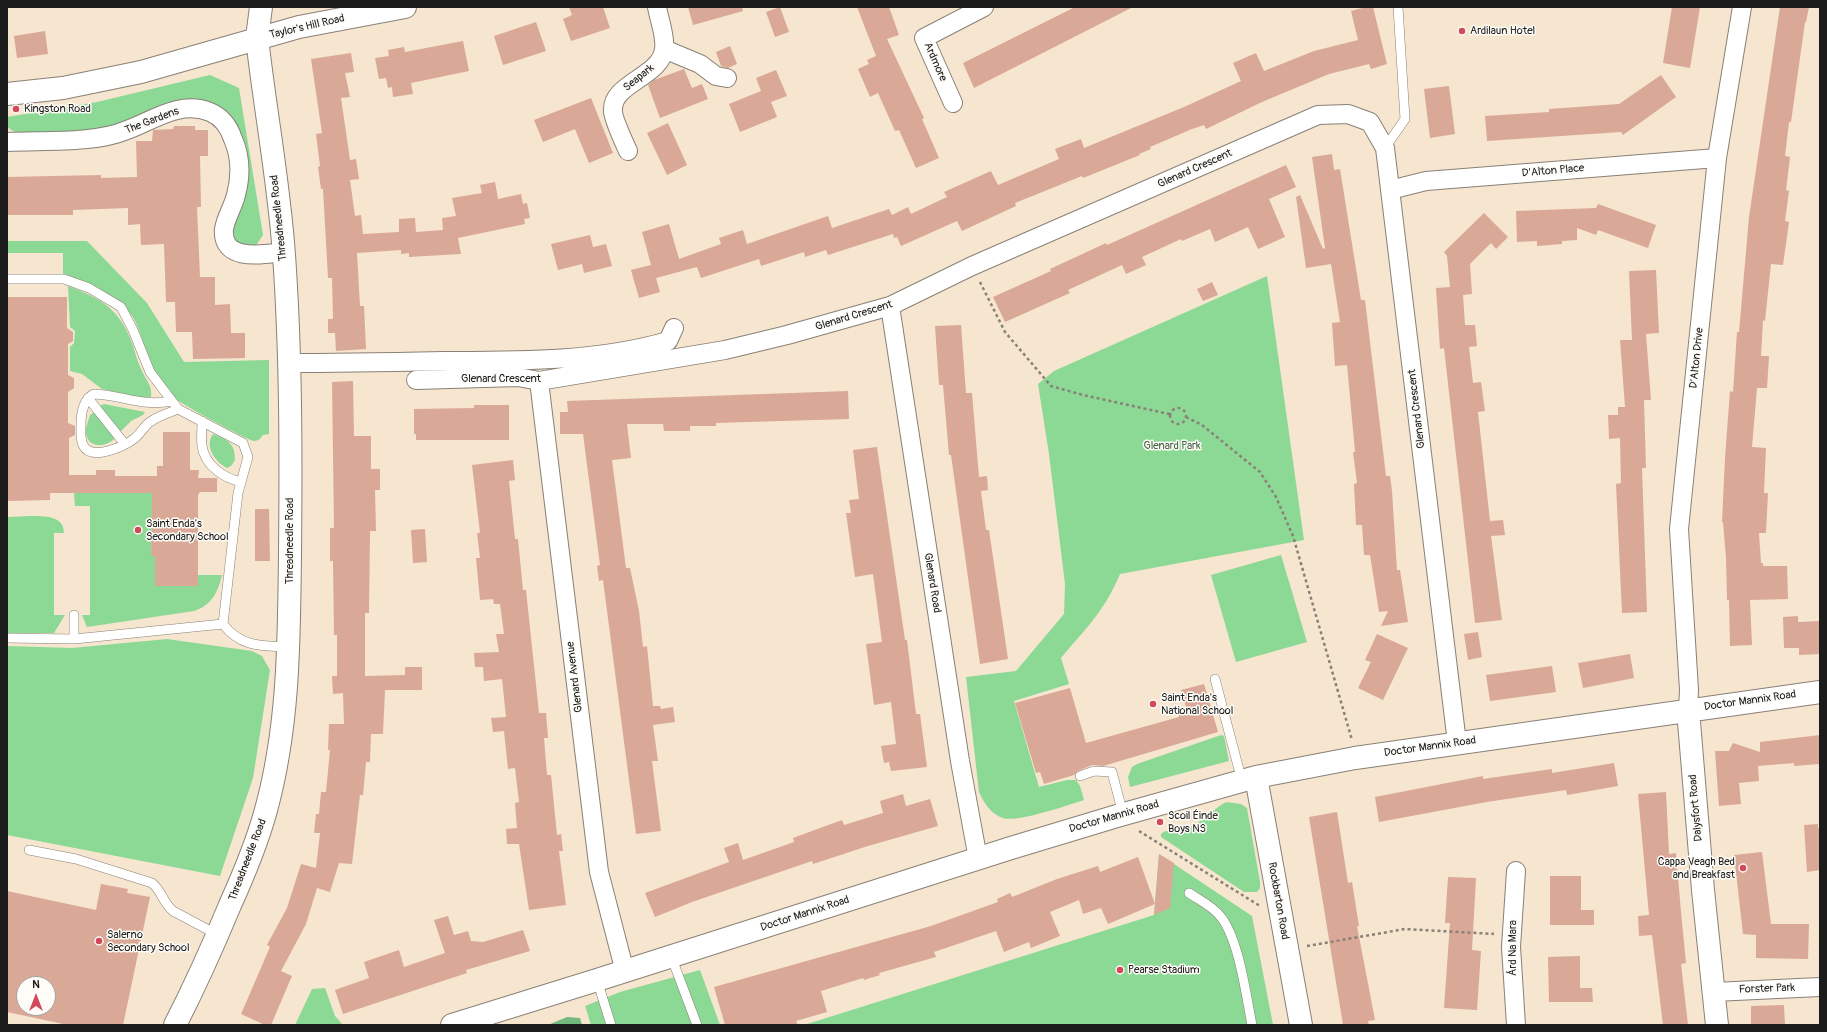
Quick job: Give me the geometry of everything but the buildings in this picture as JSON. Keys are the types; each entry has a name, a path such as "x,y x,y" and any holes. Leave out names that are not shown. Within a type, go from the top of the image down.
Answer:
{"street":[{"name":"Threadneedle Road","path":"180,1023 249,862 266,812 285,720 290,647 291,446 289,362 284,252 258,38 261,7"},
{"name":"Taylor's Hill Road","path":"258,38 299,27 405,7"},
{"path":"657,7 664,49 700,64 716,76 727,78"},
{"name":"Ardmore","path":"953,103 924,38 984,7"},
{"name":"D'Alton Drive","path":"1688,710 1689,690 1679,529 1717,158 1742,7"},
{"path":"7,94 63,88 141,72 258,38"},
{"name":"Seapark","path":"628,151 613,111 615,100 624,90 651,70 660,60 664,49"},
{"name":"The Gardens","path":"7,142 110,136 127,131 172,110 191,108 210,112 222,120 227,126 236,146 239,161 237,194 226,223 224,235 226,240 233,250 244,255 284,252"},
{"name":"Glenard Crescent","path":"416,380 518,377 539,381 725,350 787,335 890,306 972,266 1318,115 1348,114 1370,122 1385,148 1457,743"},
{"name":"D'Alton Place","path":"1390,190 1426,181 1717,158"},
{"name":"Glenard Road","path":"890,306 957,745 978,859"},
{"path":"289,362 530,361 580,357 645,348 668,341 674,328"},
{"name":"Glenard Avenue","path":"539,381 599,872 625,972"},
{"name":"Doctor Mannix Road","path":"452,1025 625,972 671,956 978,859 1129,821 1249,779 1355,758 1820,692"},
{"name":"Dalysfort Road","path":"1688,710 1703,890 1717,1025"},
{"name":"Rockbarton Road","path":"1249,779 1280,913 1301,1025"},
{"name":"Árd Na Mara","path":"1516,871 1511,947 1516,1025"},
{"name":"Forster Park","path":"1714,992 1820,987"}],"lane":[{"path":"1385,148 1405,119 1398,7"},
{"path":"7,279 64,280 89,288 121,307 134,330 150,372 178,409 243,442 248,457 238,493 223,624 235,638 245,642 257,645 290,647"},
{"path":"172,401 158,403 135,401 94,394 88,398 81,416 81,436 83,446 89,451 99,453 110,451 135,438 150,422 178,409"},
{"path":"88,398 124,443"},
{"path":"202,421 202,445 207,458 221,475 241,482"},
{"path":"74,615 74,639"},
{"path":"7,638 74,639 223,624"},
{"path":"1215,679 1249,779"},
{"path":"1080,776 1094,771 1112,772 1129,821"},
{"path":"30,850 76,859 152,883 157,887 168,908 218,935"},
{"path":"1189,893 1214,910 1227,926 1233,942 1252,1025"},
{"path":"671,956 697,1025"},
{"path":"597,980 610,1025"}],"path":[{"path":"972,266 1005,332 1050,386 1083,395 1169,414"},
{"path":"1174,408 1181,408 1186,413 1186,417 1182,423 1178,424 1171,421 1169,414 1174,408"},
{"path":"1186,417 1202,425 1260,472 1276,497 1293,536 1307,581 1352,737 1355,758"},
{"path":"1129,821 1240,895 1262,907 1280,913"},
{"path":"1287,950 1405,929 1512,935"}],"green space":[{"path":"210,75 239,88 263,235 257,244 249,248 235,242 231,233 239,208 221,109 110,130 18,134 7,127 7,117 97,102"},
{"path":"7,241 87,241 147,303 184,362 269,360 269,434 263,435 254,441 248,439 214,422 176,399 154,370 137,324 122,305 90,284 63,275 63,253 7,253"},
{"name":"Glenard Park","path":"1267,276 1304,540 1120,574 1108,599 1101,609 1061,658 1069,684 1014,701 1039,787 1067,780 1076,780 1080,786 1084,800 1030,816 1010,819 1003,818 988,808 979,792 966,677 1016,671 1064,614 1065,584 1049,454 1038,384 1054,371"},
{"path":"68,286 99,300 108,306 121,321 127,331 140,366 150,386 151,397 140,398 102,389 82,374 70,371 70,347 74,343 75,331 70,327"},
{"path":"104,404 145,412 143,415 131,421 120,432 99,406"},
{"path":"95,412 115,438 109,443 96,445 89,441 87,437 86,429 88,420 90,415"},
{"path":"213,434 227,440 234,450 235,460 231,466 227,468 218,462 212,453 210,444"},
{"path":"74,493 155,493 152,519 151,556 155,556 155,586 198,586 198,575 222,575 216,592 210,601 194,611 87,627 82,615 90,615 90,506 75,506"},
{"path":"30,516 52,518 61,523 63,527 64,533 54,533 54,615 65,615 54,633 7,633 7,517"},
{"path":"1281,555 1307,642 1236,662 1211,575"},
{"path":"167,639 252,651 262,656 270,670 253,778 220,876 7,835 7,646 72,648"},
{"path":"1221,735 1224,736 1229,761 1130,787 1128,777 1132,767 1137,764"},
{"path":"1226,802 1241,804 1247,808 1260,882 1260,888 1257,892 1244,892 1161,837 1163,832 1187,828 1195,824"},
{"name":"Pearse Stadium","path":"1159,854 1252,916 1273,1025 804,1025 1154,915"},
{"path":"700,970 720,1025 591,1025 585,1006 620,992"},
{"path":"325,988 335,1016 343,1025 295,1025 312,989"},
{"path":"567,1017 580,1018 582,1025 548,1025"}],"place":[{"name":"Ardilaun Hotel","path":"1462,31"},
{"name":"Kingston Road","path":"16,109"},
{"name":"Saint Enda's Secondary School","path":"138,530"},
{"name":"Saint Enda's National School","path":"1153,704"},
{"name":"Scoil Éinde Boys NS","path":"1160,822"},
{"name":"Cappa Veagh Bed and Breakfast","path":"1743,868"},
{"name":"Salerno Secondary School","path":"99,941"},
{"name":"Pearse Stadium","path":"1120,970"}]}
